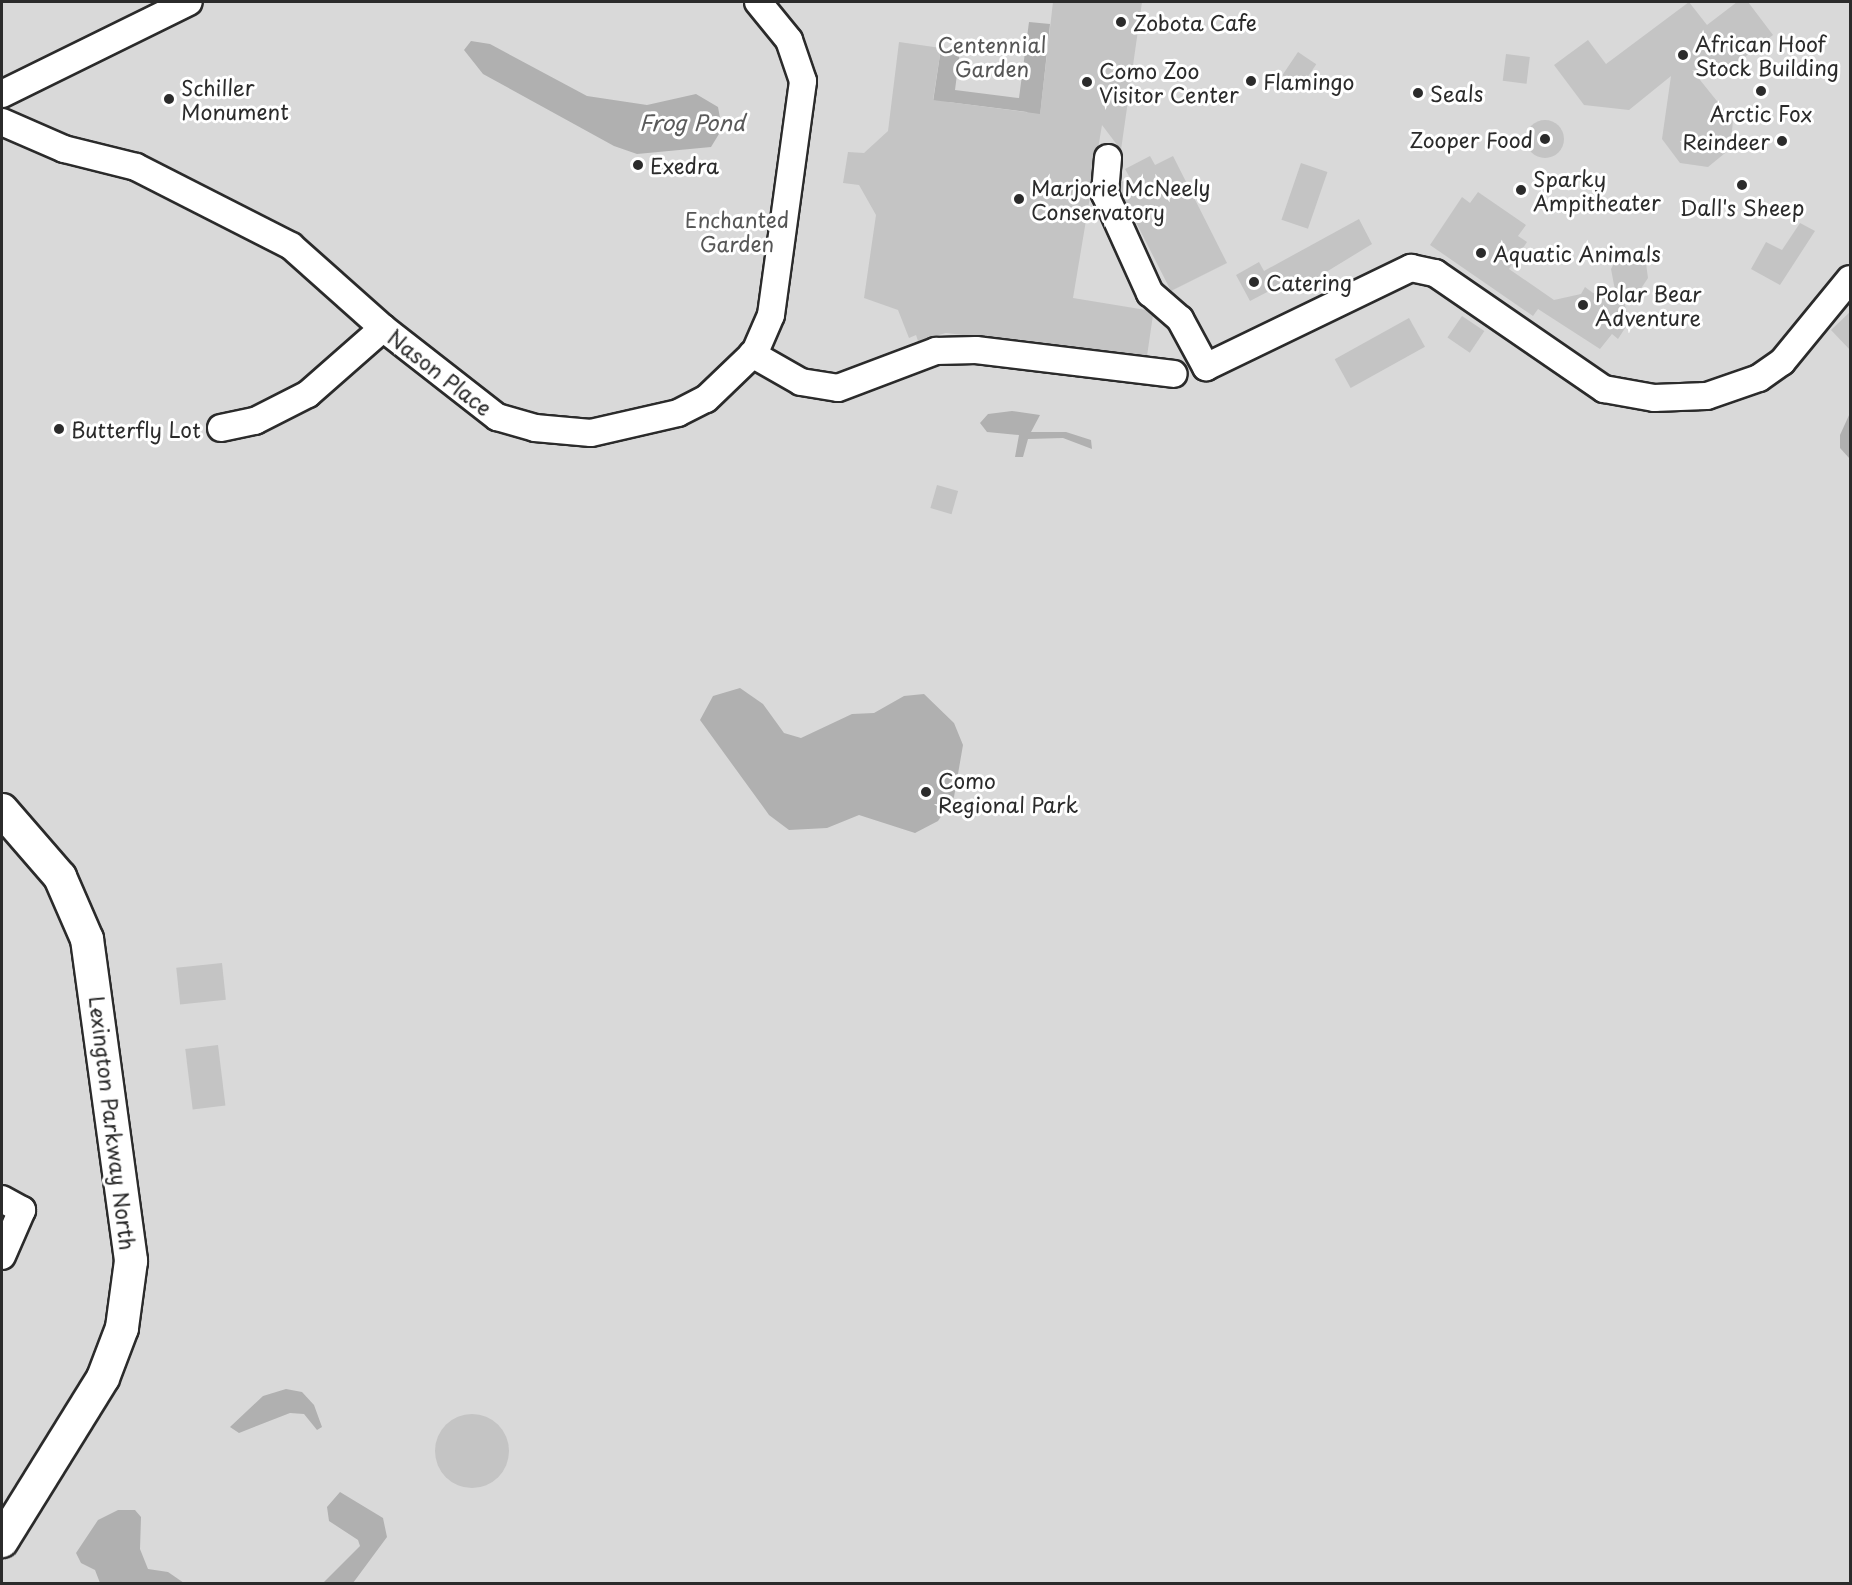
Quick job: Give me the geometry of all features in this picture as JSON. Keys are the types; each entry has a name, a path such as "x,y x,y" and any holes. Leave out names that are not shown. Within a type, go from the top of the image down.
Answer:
{"main road":[{"name":"Lexington Parkway North","path":"2,810 60,877 87,939 131,1261 122,1328 107,1370 2,1541"}],"street":[{"path":"2,94 189,2"},
{"name":"Nason Place","path":"2,122 64,148 136,166 291,246 383,328 497,417 535,428 591,434 678,413 730,380 752,354 771,315 803,81 789,40 758,2"},
{"path":"1108,158 1105,194 1150,293 1179,319 1206,367 1411,268 1435,273 1604,389 1654,398 1707,396 1751,381 1782,362 1851,279"},
{"path":"221,428 255,421 308,394 383,328"},
{"path":"752,354 801,382 838,388 936,351 976,350 1174,374"},
{"path":"2,1199 22,1210 2,1256"}],"green space":[{"name":"Como Regional Park","path":"2,2 1850,2 1850,1584 2,1584"}],"water":[{"path":"1029,22 1050,24 1038,135 1027,112 948,102 928,136 941,48 960,51 955,90 1019,98"},
{"name":"Frog Pond","path":"471,41 490,44 587,96 647,105 696,94 718,107 722,129 711,147 637,154 614,146 483,74 464,50"},
{"path":"1012,411 1040,415 1031,432 1066,432 1091,440 1092,449 1063,438 1028,439 1023,457 1015,457 1019,435 987,432 980,423 988,414"},
{"path":"1850,413 1850,459 1840,448 1840,435"},
{"path":"740,688 763,704 784,733 801,738 852,714 874,713 904,696 924,694 954,723 963,745 954,797 938,821 915,833 859,815 827,828 789,830 769,815 700,720 713,696"},
{"path":"286,1389 302,1392 314,1405 322,1427 317,1430 304,1414 290,1413 239,1433 230,1427 263,1396"},
{"path":"340,1492 383,1518 387,1537 353,1583 323,1583 360,1546 358,1540 329,1521 327,1507"},
{"path":"118,1510 135,1510 141,1517 140,1549 148,1569 168,1572 184,1583 100,1583 95,1570 81,1563 76,1553 98,1520"}],"building":[{"name":"Marjorie McNeely Conservatory","path":"1053,2 1142,2 1121,150 1102,125 1073,298 1146,310 1153,315 1147,356 946,333 918,341 916,335 909,338 898,310 864,298 876,215 859,185 843,183 848,152 864,153 888,131 899,42 941,48 933,100 1040,114"},
{"name":"African Hoof Stock Building","path":"1689,2 1707,25 1737,2 1748,2 1773,35 1723,74 1692,70 1733,121 1730,149 1708,167 1680,163 1662,139 1671,76 1629,110 1584,105 1554,65 1588,40 1606,64"},
{"path":"1298,52 1316,64 1301,88 1282,75"},
{"path":"1506,54 1530,57 1527,84 1503,81"},
{"name":"Zooper Food","path":"1545,120 1559,125 1564,139 1559,153 1545,158 1531,153 1526,139 1531,125"},
{"path":"1150,156 1155,165 1173,156 1227,263 1171,291 1120,191 1121,182 1130,178 1125,169"},
{"path":"1301,163 1327,172 1308,229 1281,220"},
{"path":"1478,192 1526,225 1518,236 1527,242 1509,269 1554,300 1581,294 1585,287 1593,293 1615,290 1611,269 1618,256 1635,253 1646,263 1648,278 1640,290 1622,292 1629,322 1618,339 1612,334 1600,349 1538,309 1533,316 1430,245 1462,197 1470,203"},
{"path":"1359,219 1372,244 1295,291 1290,280 1250,301 1236,275 1259,262 1264,271"},
{"path":"1800,223 1815,231 1780,285 1751,269 1766,242 1782,250"},
{"path":"1851,311 1851,351 1831,330"},
{"path":"1462,316 1484,331 1470,353 1447,338"},
{"path":"1409,318 1425,347 1351,388 1335,359"},
{"path":"937,485 958,491 952,514 930,508"},
{"path":"222,963 226,1000 180,1005 176,968"},
{"path":"218,1045 225,1106 193,1110 185,1049"},
{"path":"472,1414 493,1420 503,1430 509,1451 503,1472 493,1482 472,1488 451,1482 441,1472 435,1451 441,1430 451,1420"}],"place":[{"name":"Zobota Cafe","path":"1121,22"},
{"name":"African Hoof Stock Building","path":"1683,55"},
{"name":"Flamingo","path":"1251,81"},
{"name":"Como Zoo Visitor Center","path":"1087,82"},
{"name":"Arctic Fox","path":"1761,91"},
{"name":"Seals","path":"1418,93"},
{"name":"Schiller Monument","path":"169,99"},
{"name":"Zooper Food","path":"1545,139"},
{"name":"Reindeer","path":"1782,141"},
{"name":"Exedra","path":"638,165"},
{"name":"Dall's Sheep","path":"1742,185"},
{"name":"Sparky Ampitheater","path":"1521,190"},
{"name":"Marjorie McNeely Conservatory","path":"1019,199"},
{"name":"Aquatic Animals","path":"1481,253"},
{"name":"Catering","path":"1254,282"},
{"name":"Polar Bear Adventure","path":"1583,305"},
{"name":"Butterfly Lot","path":"59,429"},
{"name":"Como Regional Park","path":"926,792"}],"park label":[{"name":"Centennial Garden","path":"992,56"},
{"name":"Enchanted Garden","path":"737,231"}]}
